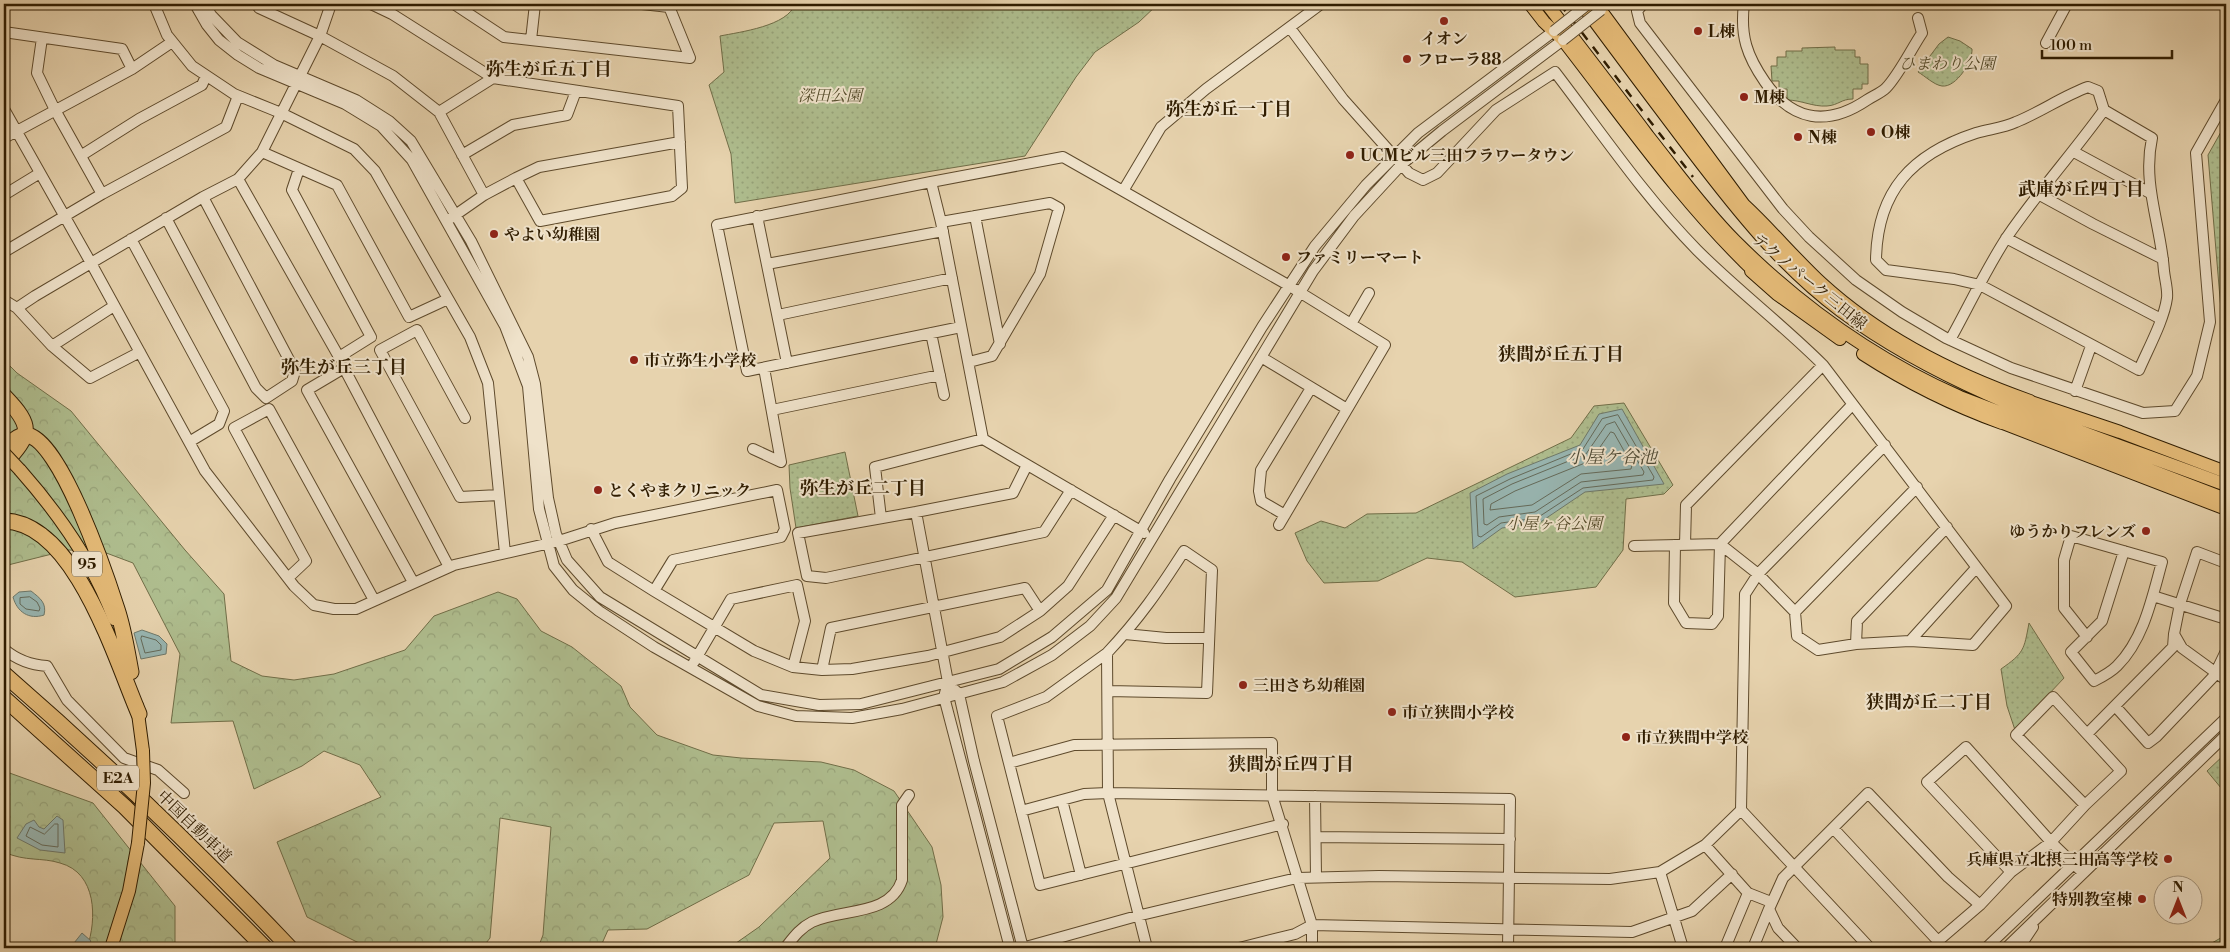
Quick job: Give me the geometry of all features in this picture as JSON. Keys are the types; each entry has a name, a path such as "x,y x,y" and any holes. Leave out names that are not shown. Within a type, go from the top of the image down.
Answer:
{"highway":[{"path":"4,396 18,411 23,420 26,435 22,444 4,464"},
{"path":"4,449 18,437 26,435 40,442 66,477 117,609 126,641 130,672"},
{"path":"4,521 22,524 33,529 47,540 67,563 87,594 106,630 139,714"},
{"name":"中国自動車道","path":"4,674 143,800 230,884 290,948"},
{"name":"E2A","path":"4,698 125,807 260,943"}],"main road":[{"path":"1530,4 1544,22 1559,36 1684,198 1740,261 1777,294 1826,330 1897,376 1956,407 2226,509"},
{"name":"テクノパーク三田線","path":"1547,4 1682,180 1733,239 1766,271 1831,323 1852,338 1931,384 2003,414 2226,499"},
{"name":"テクノパーク三田線","path":"1582,4 1745,220 1792,268 1841,311 1896,348 1973,389 2226,485"},
{"path":"1602,6 1744,205 1754,222 1792,268"},
{"path":"1744,205 1822,284 1890,334 1922,354 1979,381 2030,401 2120,432 2226,472"},
{"path":"1723,242 1762,278 1796,303 1831,323"},
{"path":"1931,384 2002,423"},
{"path":"1973,389 2030,401"},
{"name":"95","path":"4,453 56,514 89,568 111,612 130,672 139,714 144,783 138,843 129,891 110,948"}],"street":[{"path":"154,4 166,35 192,66 238,96 281,113 354,150 375,171 470,338 488,383 505,553"},
{"path":"195,4 207,25 219,40 232,50 259,68 298,80"},
{"path":"205,4 211,15 237,42 298,80 345,104 381,126 412,160 451,218 471,241 528,357 535,384 548,498 559,541 567,560 600,597 762,695 819,705 861,704 999,669 1052,638 1107,590 1166,486 1288,285 1314,246 1366,185 1398,161"},
{"path":"256,4 259,8 320,36 393,76 439,112 484,195"},
{"path":"17,308 166,218 238,179 262,152 320,36 331,4"},
{"path":"371,4 392,14 493,78 678,106 682,188 672,196 540,221 516,178"},
{"path":"454,4 504,37 690,58 668,5 642,4"},
{"path":"531,40 535,4"},
{"path":"1123,191 1160,128 1206,89 1321,4"},
{"path":"1559,36 1588,4"},
{"path":"1643,4 1637,11 1640,23 1783,210 1856,280 1902,312 1950,340 2011,368 2074,391 2143,412 2175,411 2197,376 2210,322 2196,153 2226,100"},
{"path":"1744,4 1741,25 1751,61 1774,95 1784,105 1795,111 1815,117 1839,116 1886,87 1922,33 1918,18"},
{"path":"2046,43 2067,4"},
{"path":"451,218 504,326 528,386 539,509 546,544 554,566 573,590 606,616 654,647 758,706 796,716 852,718 902,709 1003,682 1052,655 1090,626 1116,598 1313,271 1418,133 1602,6"},
{"path":"1290,28 1343,99 1398,161 1415,177 1424,180 1436,173 1496,110 1555,72 1670,220 1743,294 1791,334 1823,365 1948,527 1976,568 2006,606 1973,645 1910,641 1856,644 1818,650 1797,636 1795,612 1758,574 1720,544 1634,546"},
{"path":"4,32 122,49 132,69"},
{"path":"42,38 37,73 55,110 82,155 102,194"},
{"path":"4,138 132,69 172,42"},
{"path":"82,155 140,119 202,85 206,76"},
{"path":"439,112 493,78"},
{"path":"2088,87 2098,91 2104,110 2152,138 2148,159 2150,193 2164,259 2167,298 2161,318 2139,370 1980,285 1954,279 1886,270 1876,260 1877,236 1886,204 1899,182 1924,156 1975,133 2015,123 2088,87"},
{"path":"462,155 513,126 566,115 576,91"},
{"path":"4,252 102,194 226,128 238,96"},
{"path":"4,109 205,470 288,578 314,606 334,609 356,608 449,567 559,541 591,529 777,490 785,529 781,537 673,560 654,592"},
{"path":"1950,340 2006,238 2038,194 2074,152 2104,110"},
{"path":"451,218 484,195 539,167 680,142"},
{"path":"262,152 337,185 409,317 448,299"},
{"path":"2074,152 2150,193"},
{"path":"962,327 747,371 717,225 1063,157 1288,285 1385,345 1279,525"},
{"path":"238,179 339,357 371,338 292,190 299,169"},
{"path":"4,195 40,174"},
{"path":"931,182 942,227 982,434 1027,465 1153,535"},
{"path":"2038,194 2164,259"},
{"path":"166,218 256,388 266,398 292,381 296,371 203,197"},
{"path":"767,264 942,227 975,216 1050,202 1059,208 1040,274 992,356 969,362"},
{"path":"757,216 787,363"},
{"path":"975,216 1000,344"},
{"path":"2006,238 2161,318"},
{"path":"131,239 224,411 219,424 189,442"},
{"path":"778,315 952,278"},
{"path":"1351,324 1369,293"},
{"path":"4,300 17,308 52,346 90,378 140,352"},
{"path":"52,346 114,306"},
{"path":"465,418 417,330 380,350 460,497 499,495"},
{"path":"931,334 944,395"},
{"path":"2074,391 2091,346"},
{"path":"1261,357 1347,409"},
{"path":"1823,365 1686,504 1674,603 1686,622 1712,624 1718,616 1720,544 1852,405"},
{"path":"413,582 307,390 344,368 449,567"},
{"path":"753,449 781,462 764,368"},
{"path":"772,410 940,375"},
{"path":"1285,515 1261,501 1259,491 1261,470 1311,388"},
{"path":"288,578 306,561 234,428 269,409 374,600"},
{"path":"881,518 875,467 982,434"},
{"path":"948,682 959,694 974,761 1023,948 1137,916 1297,878 1610,879 1660,872 1705,845 1741,810 1743,790 1745,594 1758,574 1885,445"},
{"path":"1027,465 1014,493 798,533 807,576 826,578 1044,532 1071,490"},
{"path":"1795,612 1917,487"},
{"path":"916,512 932,606 948,682 944,698 1010,948"},
{"path":"591,529 608,562 654,592 754,651 793,667 822,670 852,669 942,652 1000,637 1040,610 1068,586 1114,515"},
{"path":"1856,644 1857,621 1948,527"},
{"path":"2087,637 2064,608 2064,560 2071,536 2124,551 2162,562 2153,596 2136,644 2116,667 2094,681 2071,652 2087,637 2102,621 2124,551"},
{"path":"1108,691 1207,693 1212,570 1184,551 1157,595 1108,653 1046,697 998,716 1040,885 1283,824"},
{"path":"2088,734 2173,647 2180,604 2197,552 2226,563"},
{"path":"1910,641 1976,568"},
{"path":"691,668 731,599 797,585 805,621 793,667"},
{"path":"822,670 831,628 1024,588 1040,610"},
{"path":"2153,596 2226,619"},
{"path":"1125,634 1166,638 1209,638"},
{"path":"2174,634 2182,648 2226,680"},
{"path":"4,649 15,658 34,666 47,666 68,700 124,758 158,770 184,793"},
{"path":"2115,706 2148,743 2156,737 2216,672 2226,651"},
{"path":"1108,653 1108,793 1137,916 1147,948"},
{"path":"1833,828 1938,941 1980,905 2012,872 2051,842 2085,805 2121,771 2053,697 2016,735 2085,805"},
{"path":"1986,948 2075,865 2226,718"},
{"path":"2006,948 2226,735"},
{"path":"1009,763 1074,745 1272,743 1272,795 1283,824 1312,925 1312,948"},
{"path":"2012,872 1928,782 1966,747 2051,842 2083,873"},
{"path":"1021,811 1084,794 1108,793 1510,799 1508,948"},
{"path":"1753,948 1783,878 1868,793 1948,877 1980,905"},
{"path":"784,948 802,928 814,921 871,908 889,900 898,891 902,880 902,805 909,795"},
{"path":"1316,796 1316,877"},
{"path":"1062,800 1080,875"},
{"path":"1741,810 1870,948"},
{"path":"1316,837 1510,839"},
{"path":"1705,845 1748,893 1770,905 1778,928 1797,948"},
{"path":"1660,872 1683,948"},
{"path":"1239,948 1295,934 1312,925 1632,932 1692,911 1732,874"},
{"path":"1725,948 1748,893"},
{"path":"2019,948 2045,910"}],"green space":[{"name":"深田公園","path":"795,4 1158,4 1139,22 1095,52 1076,77 1025,156 735,203 731,154 709,85 724,72 720,36 751,30 773,23 791,12"},
{"name":"ひまわり公園","path":"1948,37 1960,41 1972,49 1972,54 1963,73 1953,83 1942,86 1918,72 1939,44"},
{"path":"1835,47 1835,50 1855,50 1855,57 1860,57 1860,64 1868,64 1868,84 1862,84 1862,89 1853,89 1853,99 1827,106 1787,100 1787,89 1779,89 1779,81 1772,81 1771,66 1777,66 1777,57 1786,57 1786,51 1802,51 1802,48"},
{"path":"2226,123 2226,320 2222,322 2208,155"},
{"path":"4,360 17,373 71,411 185,550 224,594 231,661 262,676 294,680 334,674 405,650 434,616 498,592 517,599 541,631 572,647 621,686 630,707 657,735 713,755 821,762 854,770 894,791 932,847 941,885 943,917 935,948 729,948 759,927 830,858 823,821 774,823 749,875 647,929 608,930 600,948 538,948 543,935 551,827 500,818 490,938 482,948 369,948 307,917 277,842 381,797 360,765 324,751 302,766 254,789 233,721 171,723 180,654 133,563 101,551 68,550 4,566"},
{"name":"小屋ヶ谷公園","path":"1624,403 1673,485 1664,494 1626,499 1623,550 1596,587 1515,597 1462,562 1427,558 1378,581 1324,583 1307,561 1295,533 1321,521 1345,528 1367,514 1416,513 1571,438 1594,406"},
{"path":"845,452 858,516 796,528 790,488 789,465"},
{"path":"2029,623 2064,678 2015,730 2007,706 2001,669 2019,655 2026,639"},
{"path":"2226,753 2226,794 2207,771"},
{"path":"4,771 93,803 175,906 175,948 87,948 93,911 91,898 81,876 72,868 60,863 19,857 4,852"},
{"path":"2226,935 2226,948 2203,948"}],"water":[{"name":"小屋ケ谷池","path":"1622,409 1664,484 1585,492 1539,523 1502,528 1473,549 1470,493 1507,474 1580,445 1599,414"},
{"path":"31,591 44,604 44,615 33,616 24,614 17,607 13,597 19,592"},
{"path":"142,630 159,636 167,644 166,654 141,659 134,633"},
{"path":"57,816 63,820 65,853 40,850 17,838 26,824 34,820 39,827 44,829"},
{"path":"82,933 91,941 86,948 70,948"}],"railway":[{"path":"1560,4 1693,177"}],"place":[{"name":"イオン","path":"1444,21"},
{"name":"L棟","path":"1698,31"},
{"name":"フローラ88","path":"1407,59"},
{"name":"M棟","path":"1744,97"},
{"name":"O棟","path":"1871,132"},
{"name":"N棟","path":"1798,137"},
{"name":"UCMビル三田フラワータウン","path":"1350,155"},
{"name":"やよい幼稚園","path":"494,234"},
{"name":"ファミリーマート","path":"1286,257"},
{"name":"市立弥生小学校","path":"634,360"},
{"name":"とくやまクリニック","path":"598,490"},
{"name":"ゆうかりフレンズ","path":"2146,531"},
{"name":"三田さち幼稚園","path":"1243,685"},
{"name":"市立狭間小学校","path":"1392,712"},
{"name":"市立狭間中学校","path":"1626,737"},
{"name":"兵庫県立北摂三田高等学校","path":"2168,859"},
{"name":"特別教室棟","path":"2142,899"}],"district":[{"name":"弥生が丘五丁目","path":"549,69"},
{"name":"弥生が丘一丁目","path":"1229,109"},
{"name":"武庫が丘四丁目","path":"2081,189"},
{"name":"狭間が丘五丁目","path":"1561,354"},
{"name":"弥生が丘三丁目","path":"344,367"},
{"name":"弥生が丘二丁目","path":"863,488"},
{"name":"狭間が丘二丁目","path":"1929,702"},
{"name":"狭間が丘四丁目","path":"1291,764"}]}
